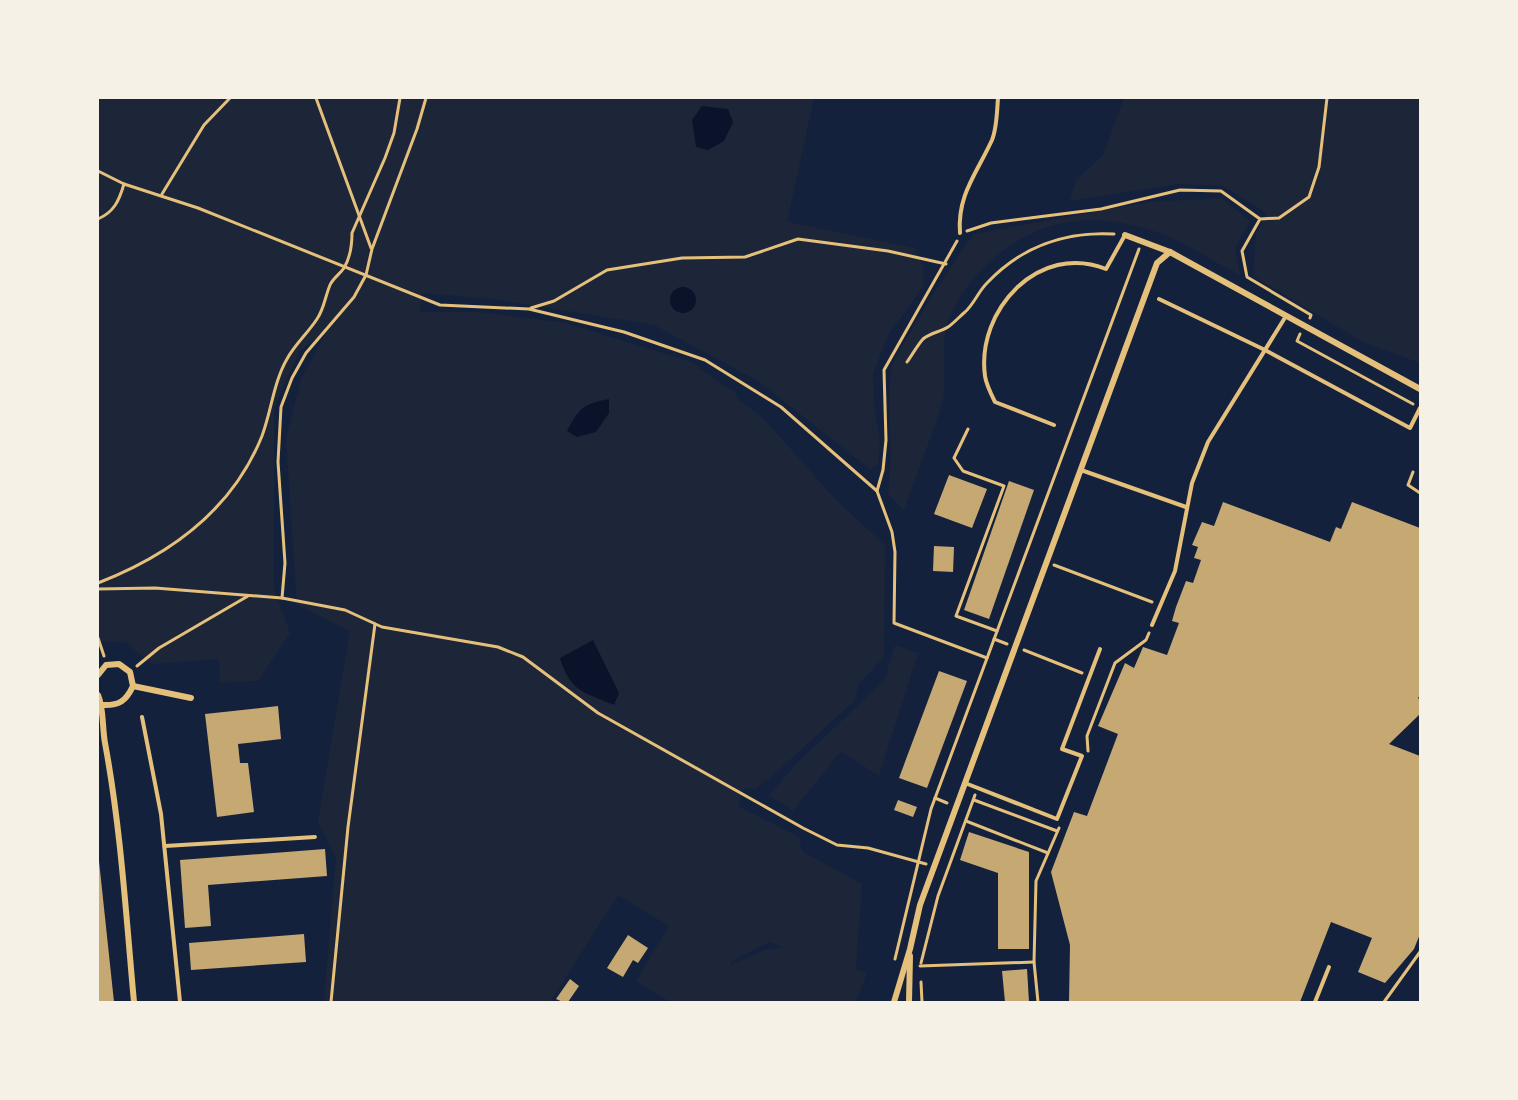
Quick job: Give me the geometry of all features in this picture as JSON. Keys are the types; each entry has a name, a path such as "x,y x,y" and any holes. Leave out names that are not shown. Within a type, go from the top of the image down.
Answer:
{"street":[{"path":"1125,235 1170,252 1420,389"},
{"path":"894,1002 920,905 934,866 1157,263 1170,252"},
{"path":"98,675 106,664 118,664 130,672 133,686 127,698 115,706 102,705"},
{"path":"133,686 191,698"},
{"path":"98,694 102,705 100,721 114,794 134,1002"},
{"path":"909,1002 910,949"}],"lane":[{"path":"960,233 958,213 973,173 993,138 998,98"},
{"path":"1054,425 994,402 985,377 985,345 992,321 1006,298 1036,272 1085,263 1106,269 1125,235"},
{"path":"1159,299 1265,350 1410,428 1420,408"},
{"path":"1152,625 1175,571 1192,483 1208,442 1287,316"},
{"path":"1080,470 1186,507"},
{"path":"965,783 1057,819 1082,756 1062,749 1100,649"},
{"path":"142,717 165,846 180,1002"},
{"path":"165,846 315,837"},
{"path":"1315,1002 1329,967"}],"path":[{"path":"162,195 204,125 230,98"},
{"path":"316,98 372,249"},
{"path":"98,583 131,570 188,536 232,490 250,463 261,437 282,368 300,339 316,321 330,285 345,266 352,244 352,233 394,133 400,98"},
{"path":"282,598 285,563 278,462 281,407 292,378 306,353 354,297 366,274 372,249 417,129 426,98"},
{"path":"877,491 883,470 886,440 884,370 902,334 946,264 960,233 991,223 1101,209 1180,190 1221,191 1260,219 1279,218 1309,197 1318,167 1327,98"},
{"path":"98,171 124,184 162,195 366,274 440,306 529,309 624,332 705,360 781,407 877,491 892,532 895,552 894,623 987,658"},
{"path":"98,219 110,214 119,199 124,184"},
{"path":"907,362 925,338 948,327 969,308 996,273 1022,254 1041,243 1061,238 1084,234 1125,235"},
{"path":"529,309 554,301 607,270 681,258 745,257 798,239 888,251 946,264"},
{"path":"893,968 931,809 1143,240"},
{"path":"968,429 954,458 963,471 1004,486 956,616 998,632"},
{"path":"1413,472 1408,485 1420,493"},
{"path":"1046,562 1161,606"},
{"path":"98,589 155,588 282,598 345,610 375,624 498,647 523,657 598,713 803,828 837,845 868,848 934,866"},
{"path":"130,672 159,648 249,596"},
{"path":"331,1002 348,826 375,624"},
{"path":"98,638 106,664"},
{"path":"994,639 1090,676"},
{"path":"922,1002 920,966 938,896 978,788"},
{"path":"974,800 1057,831"},
{"path":"966,821 1048,853"},
{"path":"1384,1002 1420,952"},
{"path":"920,966 1034,962"}],"shaded area":[{"path":"98,98 814,98 787,222 915,248 923,267 924,285 888,335 873,374 875,415 880,440 878,464 870,469 758,381 654,325 501,300 423,293 419,312 478,312 566,323 692,362 735,392 737,398 764,419 837,501 885,545 884,657 859,684 854,701 768,780 766,779 756,789 744,788 738,806 799,837 802,851 862,884 856,969 844,966 867,973 856,1002 670,1002 636,981 669,926 618,895 550,1002 324,1002 336,858 318,822 350,631 297,605 286,438 301,379 326,333 300,350 274,408 274,588 290,633 258,681 220,683 219,659 152,664 125,642 98,642","holes":["769,942 784,947 764,950 731,965 732,961"]},
{"path":"1124,98 1420,98 1420,363 1363,342 1253,276 1256,235 1266,213 1224,186 1178,184 1070,201 1076,180 1103,155"},
{"path":"702,106 728,109 733,122 724,141 708,150 696,147 692,120"},
{"path":"1221,198 1250,221 1235,248 1240,275 1159,233 1136,226 1093,220 1051,226 1031,234 993,259 963,293 948,324 944,343 944,395 904,511 888,494 891,370 928,302 974,234 1148,202"},
{"path":"683,287 692,291 696,300 692,309 683,313 674,309 670,300 674,291"},
{"path":"609,399 609,413 596,432 577,437 567,431 583,408"},
{"path":"593,640 619,693 614,705 586,693 574,684 568,678 560,658"},
{"path":"895,645 918,653 879,776 841,751 793,811 769,795 799,761 884,681"}],"building":[{"path":"949,475 987,489 972,528 934,514"},
{"path":"1009,481 1034,490 989,619 964,610"},
{"path":"1223,502 1330,542 1336,527 1341,529 1352,502 1420,528 1420,695 1418,698 1420,714 1389,744 1420,756 1420,934 1414,949 1385,983 1358,972 1372,938 1331,922 1300,1002 1069,1002 1070,945 1051,872 1074,812 1087,816 1118,734 1098,726 1125,663 1134,668 1143,647 1167,655 1179,623 1172,621 1176,607 1186,581 1193,583 1201,560 1194,558 1198,547 1192,545 1202,522 1214,526"},
{"path":"934,546 954,547 953,572 933,571"},
{"path":"939,671 967,681 927,788 899,778"},
{"path":"278,706 281,739 238,744 240,763 248,763 254,812 217,817 205,714"},
{"path":"898,800 917,807 913,817 894,810"},
{"path":"969,832 1029,852 1029,949 998,949 998,873 960,860"},
{"path":"325,849 327,876 208,885 211,926 185,928 180,860"},
{"path":"99,861 114,1002 98,1002"},
{"path":"304,934 306,962 191,970 189,943"},
{"path":"628,935 648,948 638,963 633,960 623,977 607,968"},
{"path":"1027,969 1029,1002 1005,1002 1002,971"},
{"path":"570,979 579,986 568,1002 556,999"}]}
